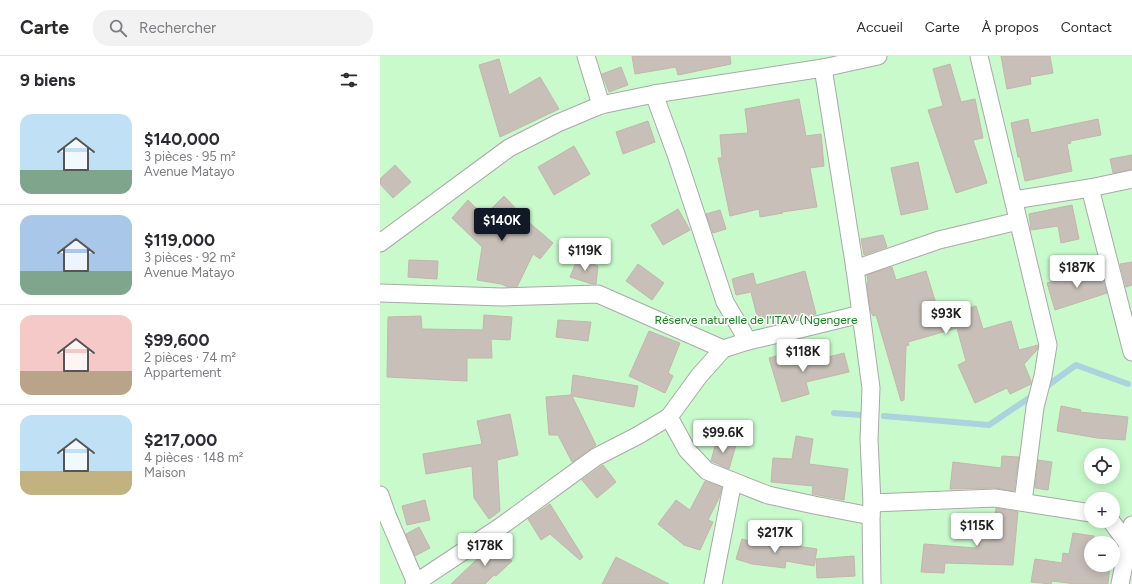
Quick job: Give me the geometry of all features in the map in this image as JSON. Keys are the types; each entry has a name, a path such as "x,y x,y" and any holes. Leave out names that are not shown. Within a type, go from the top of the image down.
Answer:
{"street":[{"path":"586,56 601,105"},
{"path":"380,243 509,148 558,123 601,105 654,94 823,68 878,56"},
{"path":"979,56 1048,345 1043,376 1035,407 1023,502"},
{"path":"823,68 855,269 871,388 869,440 872,584"},
{"path":"654,94 677,157 725,302 748,341"},
{"path":"1014,200 1090,188 1132,179"},
{"path":"1090,188 1132,352"},
{"path":"855,269 938,240 1018,221"},
{"path":"380,293 502,297 598,294 723,349"},
{"path":"380,495 415,583 500,527 596,457 669,417 699,376 723,349 748,341 792,332 861,314"},
{"path":"669,417 687,450 707,471 768,495 814,506 871,509 995,498 1084,512"},
{"path":"713,584 733,481"},
{"path":"1120,584 1130,545 1132,525"},
{"path":"1117,528 1130,545"}],"green space":[{"name":"Réserve naturelle de l'ITAV (Ngengere","path":"380,56 1132,56 1132,584 380,584"}],"building":[{"path":"632,56 730,56 731,64 678,75 676,67 635,74"},
{"path":"1001,56 1050,56 1053,73 1030,77 1031,84 1007,89"},
{"path":"499,59 509,95 540,77 559,109 500,137 479,65"},
{"path":"950,64 961,102 975,99 983,138 973,140 987,183 956,193 928,110 943,106 933,69"},
{"path":"621,67 628,85 609,92 602,74"},
{"path":"799,99 806,136 821,134 824,166 810,168 817,207 760,217 759,209 730,216 718,158 722,158 720,135 748,133 745,109"},
{"path":"1028,119 1031,133 1098,119 1101,135 1070,141 1071,143 1067,144 1072,171 1025,181 1011,123"},
{"path":"648,121 655,142 623,154 616,132"},
{"path":"574,146 590,174 554,195 538,167"},
{"path":"1132,155 1132,169 1113,173 1110,159"},
{"path":"918,162 928,209 901,215 891,168"},
{"path":"395,165 411,182 393,198 380,184 380,179"},
{"path":"504,196 519,212 518,213 553,243 540,259 533,254 517,287 508,287 501,284 477,280 482,247 452,218 468,200 484,216"},
{"path":"1072,205 1079,239 1061,243 1058,226 1031,230 1029,214"},
{"path":"678,209 690,230 663,245 651,225"},
{"path":"720,210 726,229 713,233 706,214"},
{"path":"883,235 887,247 864,255 861,239"},
{"path":"578,258 598,266 596,284 570,277"},
{"path":"409,260 438,261 437,279 408,277"},
{"path":"1132,262 1132,285 1126,287 1120,264"},
{"path":"638,264 664,283 652,300 626,281"},
{"path":"892,267 896,280 926,271 940,317 976,306 983,329 1011,321 1019,350 1038,345 1037,350 1024,364 1031,384 1010,394 1007,388 975,403 958,365 966,361 957,328 908,342 909,345 906,346 904,400 901,401 876,315 873,316 870,309 867,283 867,275"},
{"path":"1100,269 1107,293 1055,310 1047,283 1067,277 1067,279"},
{"path":"805,271 816,314 786,322 784,313 758,320 751,292 736,295 732,279 753,273 756,285"},
{"path":"484,315 512,317 510,340 491,339 492,358 467,358 467,381 387,377 388,317 421,316 422,329 483,330"},
{"path":"558,320 591,322 588,341 556,337"},
{"path":"649,331 680,343 668,373 673,376 665,393 629,376"},
{"path":"797,350 801,364 844,353 849,372 806,382 809,394 782,402 769,358"},
{"path":"573,375 638,386 634,407 572,396 596,445 572,462 558,435 549,435 546,397 571,395"},
{"path":"1061,406 1081,410 1080,412 1128,417 1125,440 1097,438 1057,431"},
{"path":"510,414 518,455 497,460 500,511 489,519 474,498 472,466 426,474 423,454 482,444 477,421"},
{"path":"796,436 813,439 809,464 848,469 844,500 812,494 813,486 771,482 773,458 792,459"},
{"path":"717,439 736,445 729,469 711,461"},
{"path":"1002,456 1019,457 1014,491 995,488 950,489 953,462 1001,468"},
{"path":"1038,460 1052,462 1048,490 1035,488"},
{"path":"603,465 616,482 597,498 582,480"},
{"path":"705,481 722,487 719,498 708,520 713,522 700,550 684,545 658,524 676,500 690,510"},
{"path":"425,500 430,520 407,525 402,506"},
{"path":"550,504 583,557 580,560 550,534 541,540 528,519"},
{"path":"996,508 1018,512 1013,565 945,563 944,573 921,572 924,544 976,548 977,540 992,540"},
{"path":"419,527 430,548 415,556 406,534"},
{"path":"1073,533 1094,536 1084,536 1084,572 1109,572 1108,584 1076,584 1052,581 1051,584 1031,582 1035,559 1062,563 1063,553 1069,554"},
{"path":"742,539 764,545 765,541 817,549 814,566 786,561 785,568 752,564 736,559"},
{"path":"494,543 512,561 485,584 451,584"},
{"path":"854,556 855,576 817,578 816,559"},
{"path":"616,557 669,584 602,584"}],"waterway":[{"path":"1047,386 1076,365 1128,384"},
{"path":"884,416 989,425 1032,396"},
{"path":"834,413 860,415"}]}
